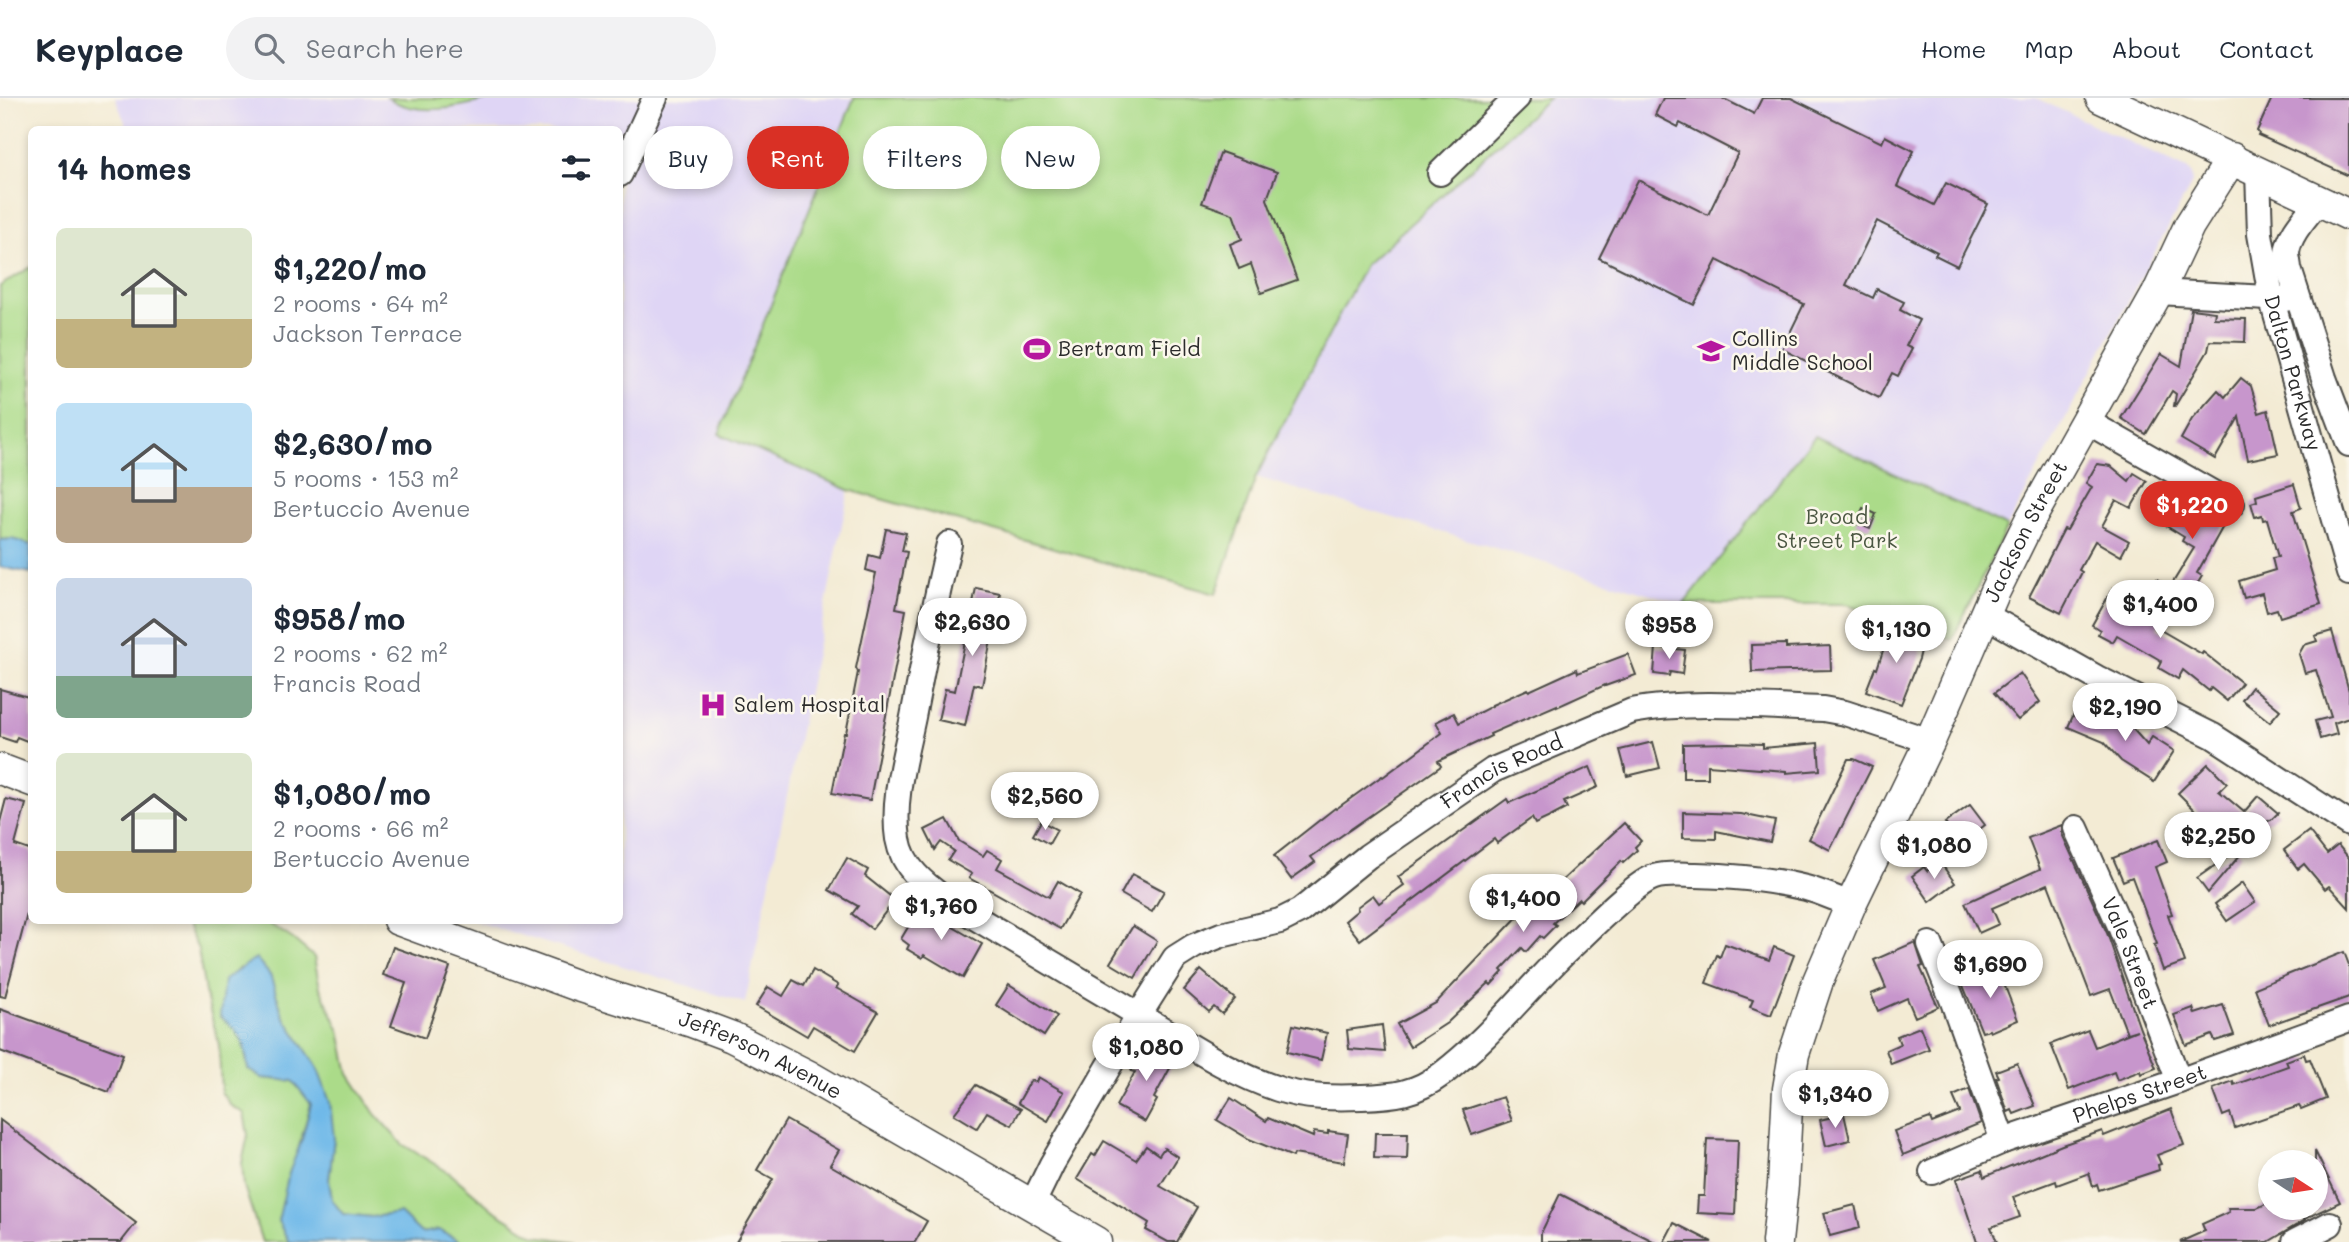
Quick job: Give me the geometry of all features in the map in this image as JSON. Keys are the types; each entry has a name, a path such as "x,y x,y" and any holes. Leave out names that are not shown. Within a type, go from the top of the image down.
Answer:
{"main road":[{"path":"2101,98 2349,215"},
{"name":"Jackson Street","path":"1777,1242 1783,1185 1786,1105 1794,1054 1818,981 2030,520 2158,292 2189,226 2231,158"},
{"path":"0,769 28,780"},
{"name":"Jefferson Avenue","path":"409,924 578,986 732,1037 809,1076 1096,1242"}],"street":[{"path":"623,132 640,98"},
{"path":"623,167 655,98"},
{"path":"1440,173 1517,98"},
{"name":"Dalton Parkway","path":"2258,171 2260,234 2271,296 2349,573"},
{"name":"Dalton Parkway","path":"2319,200 2299,225 2287,253 2289,270 2349,443"},
{"path":"2158,292 2271,296 2298,300"},
{"path":"2086,421 2232,504"},
{"path":"949,544 933,608 901,777 897,814 899,840 906,863 923,884 946,900 1248,1077 1279,1089 1331,1097 1394,1095 1417,1090 1473,1047 1554,962 1606,914 1653,877 1677,874 1774,881 1809,888 1851,905"},
{"path":"1985,615 2097,678 2213,736 2349,824"},
{"name":"Francis Road","path":"1032,1205 1086,1105 1175,958 1194,946 1221,935 1280,921 1300,911 1368,856 1493,770 1633,711 1653,707 1823,709 1845,713 1930,741"},
{"name":"Vale Street","path":"2076,828 2120,926 2179,1081"},
{"path":"1930,944 2003,1141"},
{"name":"Phelps Street","path":"1932,1172 2003,1141 2349,1019"},
{"path":"2295,1242 2330,1224"}],"shaded area":[{"name":"Salem Hospital","path":"115,98 854,98 843,126 747,126 747,189 817,189 719,433 849,490 745,1003 483,924 623,924 623,126 127,126"},
{"name":"Collins Middle School","path":"1549,98 2036,98 2187,169 2192,183 2007,527 1815,437 1684,604 1256,477 1365,265"}],"green space":[{"path":"388,98 493,98 468,105 426,109 413,108"},
{"name":"Bertram Field","path":"854,98 1549,98 1365,265 1256,477 1216,594 849,490 719,434 817,189 849,189 849,126 843,126"},
{"path":"28,269 28,544 12,539 0,540 0,286"},
{"name":"Broad Street Park","path":"1815,436 2007,527 1952,640 1847,604 1684,604"},
{"path":"270,924 293,939 314,957 320,988 340,1031 349,1074 375,1114 402,1144 451,1174 492,1209 535,1236 576,1242 461,1242 439,1230 421,1233 400,1213 372,1217 343,1214 332,1200 329,1180 334,1138 317,1067 283,1015 270,975 239,968 230,978 220,1016 241,1038 248,1069 262,1078 293,1081 311,1104 278,1221 289,1242 262,1242 244,1186 242,1163 248,1135 244,1113 231,1106 221,1092 219,1045 205,992 198,949 187,926"}],"water":[{"path":"12,539 28,544 28,572 0,567 0,540"},
{"path":"256,958 270,975 283,1015 317,1067 330,1102 334,1138 329,1180 332,1200 343,1214 372,1217 400,1213 421,1233 439,1230 461,1242 289,1242 278,1221 289,1173 311,1104 293,1081 262,1078 248,1069 241,1038 220,1016 224,980"}],"building":[{"path":"1663,98 1722,98 1754,114 1762,98 1791,98 1882,143 1885,136 1914,151 1897,186 1934,205 1946,183 1988,204 1957,266 1935,255 1937,252 1877,221 1846,285 1873,298 1877,289 1904,302 1900,310 1919,320 1906,346 1912,349 1898,376 1892,373 1879,398 1782,349 1804,304 1717,260 1694,305 1599,258 1638,180 1708,215 1738,153 1680,123 1678,127 1655,115"},
{"path":"2272,98 2349,98 2349,176 2258,135 2257,131"},
{"path":"1221,152 1277,172 1267,199 1297,280 1261,293 1251,264 1239,269 1230,244 1242,239 1233,214 1202,203"},
{"path":"2191,309 2215,312 2214,318 2246,319 2245,342 2210,341 2208,351 2175,406 2176,394 2172,391 2146,434 2121,418 2161,354 2181,366"},
{"path":"2241,378 2251,386 2259,413 2268,410 2278,454 2248,460 2239,417 2215,459 2181,439 2192,419 2218,390 2225,397"},
{"path":"2097,464 2111,466 2129,481 2134,473 2147,481 2131,508 2116,500 2102,526 2129,541 2121,556 2095,541 2061,613 2029,597 2064,529 2067,530 2092,487 2086,483"},
{"path":"2294,484 2301,508 2293,511 2321,604 2280,617 2277,609 2267,612 2262,593 2244,598 2239,581 2275,570 2272,558 2278,557 2267,519 2263,520 2262,515 2255,517 2251,503 2257,501 2256,496"},
{"path":"2170,502 2195,517 2198,512 2208,517 2211,512 2226,521 2197,573 2202,576 2191,595 2172,584 2194,548 2182,541 2184,537 2158,521"},
{"path":"1863,508 1876,514 1870,529 1856,523"},
{"path":"886,529 906,533 902,551 907,552 896,608 906,610 870,800 832,793 876,573 866,570 869,555 880,558"},
{"path":"2157,579 2171,588 2153,618 2161,622 2157,628 2202,654 2203,652 2242,683 2227,701 2211,688 2209,691 2183,670 2178,679 2159,668 2162,662 2160,660 2117,635 2113,642 2098,634 2100,630 2092,625 2113,588 2142,605"},
{"path":"976,588 1000,593 982,686 974,684 965,726 938,720 945,689 955,691"},
{"path":"1891,626 1923,636 1918,650 1921,651 1919,659 1901,704 1866,691 1875,668 1877,669"},
{"path":"2332,631 2349,691 2349,718 2334,723 2337,734 2320,739 2315,721 2331,717 2316,670 2305,673 2299,654 2304,645 2317,641 2315,636"},
{"path":"1786,644 1786,648 1830,646 1831,670 1752,672 1751,645"},
{"path":"1656,647 1685,650 1682,674 1654,674"},
{"path":"1628,654 1636,675 1605,685 1490,734 1491,736 1438,761 1441,766 1311,857 1315,862 1291,879 1274,856 1335,808 1383,777 1442,733 1436,722 1454,713 1459,723 1528,689 1529,691 1577,669 1578,673"},
{"path":"2020,673 2040,702 2018,720 1994,693"},
{"path":"2252,687 2280,710 2270,722 2242,700"},
{"path":"0,689 28,697 28,741 17,737 15,742 0,737"},
{"path":"2077,707 2116,726 2124,719 2147,745 2152,737 2174,751 2154,782 2121,761 2104,742 2068,727"},
{"path":"1653,742 1660,768 1627,776 1620,750"},
{"path":"1818,743 1820,770 1786,773 1708,765 1708,778 1683,778 1683,744 1763,744 1763,748"},
{"path":"1848,759 1872,767 1830,850 1809,839"},
{"path":"2208,764 2227,783 2219,791 2244,812 2258,796 2278,813 2271,820 2194,852 2184,840 2204,819 2178,793"},
{"path":"1590,767 1598,787 1564,802 1567,808 1552,816 1535,824 1532,818 1497,843 1494,839 1360,940 1345,921 1373,895 1379,903 1404,885 1398,877 1507,799 1509,803"},
{"path":"6,799 26,804 15,845 28,850 28,910 5,997 0,996 0,822"},
{"path":"1970,805 1985,825 1960,844 1945,823"},
{"path":"1683,812 1741,814 1775,821 1770,842 1716,831 1716,839 1683,838"},
{"path":"947,819 959,841 983,856 987,850 1002,859 997,868 1049,897 1058,881 1080,894 1060,929 969,878 972,874 948,860 954,851 941,842 935,850 925,830"},
{"path":"1041,821 1057,830 1049,844 1033,835"},
{"path":"1624,823 1641,841 1635,847 1637,850 1623,863 1621,861 1581,901 1579,899 1553,923 1556,925 1543,938 1540,936 1526,952 1522,948 1491,985 1489,983 1447,1023 1410,1047 1397,1024 1436,1003 1525,909 1528,912"},
{"path":"2062,825 2062,834 2107,933 2156,1068 2117,1080 2114,1072 2069,1090 2051,1044 2088,1030 2095,1047 2137,1030 2127,1033 2110,989 2091,996 2048,884 1992,908 1999,924 1979,933 1965,903 2040,869 2028,838"},
{"path":"2309,831 2327,854 2338,845 2349,858 2349,908 2329,886 2325,889 2304,864 2298,869 2284,850"},
{"path":"2158,840 2167,862 2155,867 2185,962 2163,970 2154,945 2157,944 2132,877 2123,881 2113,858"},
{"path":"2237,850 2241,854 2208,893 2197,878"},
{"path":"847,858 868,870 865,876 895,900 872,929 852,914 858,906 829,890"},
{"path":"1940,862 1955,883 1930,902 1912,876 1924,867 1927,871"},
{"path":"1132,874 1164,891 1152,912 1121,894"},
{"path":"2242,883 2255,902 2227,921 2215,904"},
{"path":"920,907 926,907 945,918 943,921 982,944 963,978 924,955 922,958 907,949 909,945 901,939"},
{"path":"1133,926 1157,941 1135,978 1110,963"},
{"path":"1915,942 1923,966 1920,967 1938,1007 1915,1017 1907,998 1878,1011 1871,994 1886,988 1874,960"},
{"path":"1725,944 1769,960 1774,947 1794,955 1771,1015 1750,1007 1753,1000 1706,983 1717,955 1720,957"},
{"path":"393,947 450,967 425,1038 391,1026 406,983 383,975"},
{"path":"2344,952 2349,965 2349,997 2269,1025 2255,988"},
{"path":"1997,966 2018,1020 1990,1032 1982,1032 1962,983 1967,981 1966,978"},
{"path":"813,970 838,985 836,988 878,1012 855,1051 813,1026 807,1036 756,1006 768,987 783,996 793,980 804,986"},
{"path":"1201,970 1235,999 1222,1014 1214,1007 1209,1012 1184,990"},
{"path":"1009,985 1057,1016 1044,1036 996,1005"},
{"path":"2223,1005 2234,1035 2215,1041 2212,1035 2186,1045 2174,1015 2193,1008 2195,1014"},
{"path":"0,1009 123,1054 109,1092 0,1051"},
{"path":"1293,1025 1327,1033 1321,1060 1287,1052"},
{"path":"1382,1025 1385,1052 1349,1049 1347,1030"},
{"path":"1920,1027 1929,1049 1891,1064 1886,1050 1900,1044 1897,1036"},
{"path":"1151,1044 1176,1057 1154,1098 1157,1100 1145,1122 1116,1106 1135,1072 1131,1071 1138,1057 1143,1060"},
{"path":"2304,1054 2306,1060 2310,1059 2326,1099 2235,1128 2230,1113 2223,1116 2213,1089 2233,1081 2234,1085 2288,1066 2286,1061"},
{"path":"2017,1063 2035,1106 2014,1114 2012,1110 2008,1112 1996,1071"},
{"path":"1038,1077 1064,1092 1048,1121 1018,1103 1031,1080 1036,1082"},
{"path":"976,1085 1021,1109 1012,1125 987,1112 977,1128 954,1114"},
{"path":"1969,1089 1981,1123 1903,1155 1894,1131 1930,1118 1932,1123 1960,1112 1953,1096"},
{"path":"1503,1097 1512,1121 1472,1135 1463,1110"},
{"path":"1231,1098 1266,1121 1268,1118 1313,1137 1314,1132 1348,1134 1344,1162 1294,1154 1293,1157 1249,1139 1217,1120"},
{"path":"2171,1109 2184,1145 2157,1155 2161,1164 2158,1165 2159,1170 2099,1190 2097,1184 2093,1186 2089,1173 2057,1185 2056,1181 2013,1197 2020,1217 1991,1227 1997,1242 1977,1242 1956,1179 1982,1170 1984,1177 2062,1145 2102,1131 2104,1136"},
{"path":"1844,1114 1850,1140 1826,1146 1820,1120"},
{"path":"0,1120 136,1223 121,1242 0,1242"},
{"path":"786,1120 839,1150 830,1165 927,1221 915,1242 736,1242 773,1179 757,1170"},
{"path":"1375,1133 1408,1133 1407,1159 1374,1158"},
{"path":"1707,1139 1738,1140 1735,1215 1697,1213 1698,1196 1704,1196"},
{"path":"1104,1141 1136,1160 1146,1146 1159,1155 1164,1148 1178,1157 1160,1186 1197,1207 1177,1242 1168,1242 1146,1230 1149,1223 1077,1179 1092,1154 1095,1156"},
{"path":"2328,1178 2340,1202 2328,1208"},
{"path":"1560,1194 1655,1242 1541,1242 1541,1233"},
{"path":"1855,1205 1860,1228 1830,1236 1824,1213"},
{"path":"2228,1208 2257,1208 2258,1220 2305,1220 2268,1242 2180,1242 2205,1231 2202,1224 2229,1212"},
{"path":"1674,1223 1712,1242 1664,1242"}],"place":[{"name":"Bertram Field","path":"1037,349"},
{"name":"Collins Middle School","path":"1711,351"},
{"name":"Salem Hospital","path":"713,705"}]}
